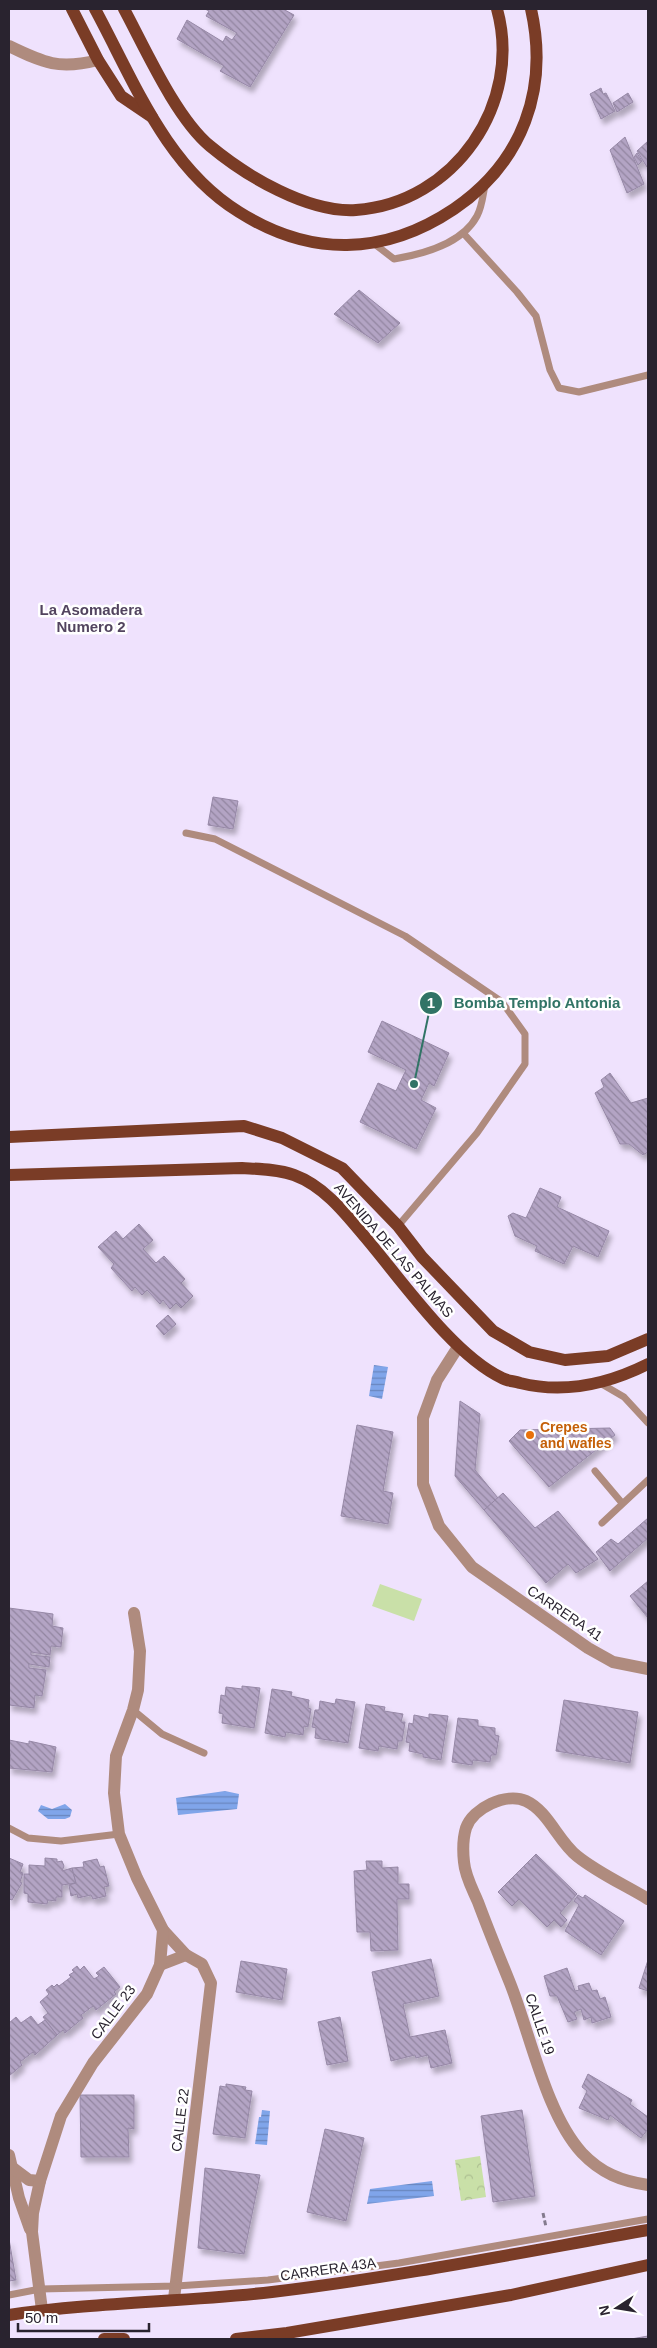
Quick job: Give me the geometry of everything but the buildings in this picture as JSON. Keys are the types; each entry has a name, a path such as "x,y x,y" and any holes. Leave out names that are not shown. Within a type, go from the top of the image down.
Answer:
{"main road":[{"path":"72,9 98,60 121,96 153,118"},
{"path":"95,9 153,118 177,157 197,180 237,212 272,230 303,241 337,246 372,242 414,233 437,221 485,185 512,151 528,115 537,78 537,36 531,9"},
{"path":"124,9 183,117 208,145 236,166 288,194 320,206 356,210 384,204 416,193 442,176 470,149 482,130 494,102 502,71 502,45 497,9"},
{"name":"AVENIDA DE LAS PALMAS","path":"9,1138 244,1126 282,1138 342,1168 398,1226 422,1257 493,1331 530,1352 565,1360 608,1356 648,1339"},
{"name":"AVENIDA DE LAS PALMAS","path":"9,1175 242,1168 270,1170 294,1175 317,1187 337,1204 458,1347 502,1378 541,1388 600,1382 633,1372 648,1364"},
{"name":"CARRERA 43A","path":"9,2315 175,2293 270,2292 400,2274 648,2230"},
{"path":"245,2339 283,2336 511,2295 648,2265"},
{"path":"106,2339 124,2339"}],"street":[{"path":"9,46 35,59 62,66 98,60"},
{"name":"CARRERA 41","path":"458,1347 437,1380 423,1418 423,1484 439,1526 472,1567 588,1648 613,1662 648,1669"},
{"name":"CALLE 23","path":"42,2310 32,2232 40,2181 61,2116 93,2063 147,1994 160,1965 162,1930 137,1878 119,1834 114,1793 116,1756 134,1710 138,1690 140,1651 134,1613"},
{"name":"CALLE 19","path":"648,1899 577,1856 540,1812 526,1801 513,1798 498,1800 483,1808 466,1827 464,1864 511,1986 548,2090 566,2133 582,2152 611,2176 627,2182 648,2184"},
{"name":"CALLE 22","path":"162,1930 186,1955 202,1964 211,1983 175,2293"},
{"path":"160,1965 186,1955"},
{"path":"9,2155 19,2198 32,2232"},
{"path":"13,2168 29,2180 40,2181"}],"lane":[{"path":"372,242 394,260 420,254 464,234 478,214 485,185"},
{"path":"464,234 517,292 536,316 550,370 559,388 579,392 648,375"},
{"path":"186,833 215,839 405,936 502,1002 525,1034 525,1064 477,1133 398,1226"},
{"path":"600,1382 624,1397 648,1423"},
{"path":"596,1471 622,1503"},
{"path":"602,1522 648,1480"},
{"path":"134,1710 162,1734 204,1753"},
{"path":"9,1828 28,1838 62,1841 119,1834"},
{"path":"9,2295 40,2289 175,2293 399,2262 648,2219"}],"green space":[{"path":"380,1584 422,1599 414,1621 372,1606"},
{"path":"480,2156 486,2197 461,2201 455,2160"}],"water":[{"path":"374,1365 388,1367 382,1399 369,1396"},
{"path":"225,1791 239,1794 237,1809 178,1815 176,1798"},
{"path":"65,1804 72,1810 70,1817 65,1819 48,1819 38,1811 41,1805 52,1809"},
{"path":"262,2110 270,2111 267,2145 255,2144 259,2117 261,2117"},
{"path":"432,2181 434,2196 367,2204 370,2189"}],"place":[{"name":"Bomba Templo Antonia","path":"414,1084"},
{"name":"Crepes and wafles","path":"530,1435"}],"district":[{"name":"La Asomadera Numero 2","path":"91,618"}]}
